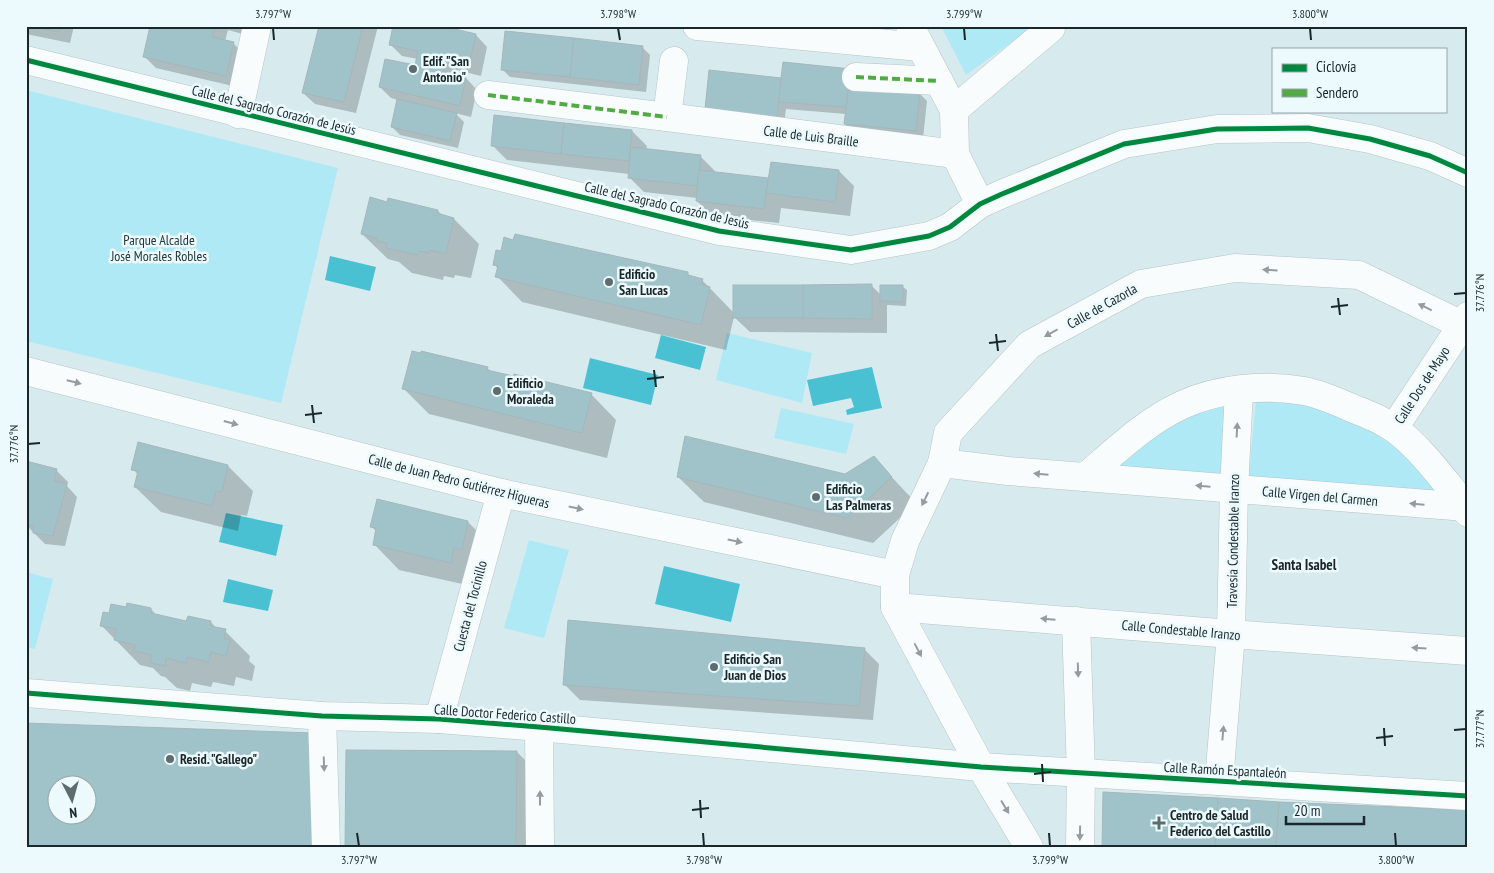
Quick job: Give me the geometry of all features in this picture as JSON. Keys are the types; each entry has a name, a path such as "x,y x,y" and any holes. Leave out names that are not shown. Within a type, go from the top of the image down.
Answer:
{"street":[{"path":"238,114 257,26"},
{"path":"704,27 915,37 954,110 955,154 980,204"},
{"path":"954,110 1051,28"},
{"name":"Calle del Sagrado Corazón de Jesús","path":"26,60 136,86 238,114 719,231 851,250 929,236 950,227 980,204 1124,144 1217,129 1308,128 1370,139 1430,156 1468,173"},
{"path":"667,117 674,61"},
{"path":"856,77 939,81"},
{"name":"Calle de Luis Braille","path":"488,95 955,154"},
{"name":"Calle de Cazorla","path":"895,607 896,575 905,541 942,463 948,433 1029,346 1140,284 1235,268 1360,275 1466,323"},
{"name":"Calle Dos de Mayo","path":"1394,428 1466,323"},
{"name":"Calle de Juan Pedro Gutiérrez Higueras","path":"26,371 501,493 896,575"},
{"name":"Calle Virgen del Carmen","path":"1086,477 1134,435 1182,405 1218,393 1239,390 1277,389 1306,391 1364,413 1394,428 1411,443 1467,510"},
{"name":"Travesía Condestable Iranzo","path":"1219,781 1231,634 1234,489 1239,390"},
{"name":"Calle Virgen del Carmen","path":"942,463 1008,471 1467,510"},
{"name":"Cuesta del Tocinillo","path":"439,719 501,493"},
{"path":"895,607 981,767 1029,847"},
{"name":"Calle Condestable Iranzo","path":"895,607 1468,651"},
{"path":"1076,622 1081,774 1080,847"},
{"name":"Calle Doctor Federico Castillo","path":"26,693 322,716 439,719 981,767"},
{"path":"322,716 326,847"},
{"path":"540,727 540,847"},
{"name":"Calle Ramón Espantaleón","path":"981,767 1468,796"}],"green space":[{"path":"941,26 1034,26 966,75"},
{"name":"Parque Alcalde José Morales Robles","path":"26,90 338,168 281,403 26,341"},
{"path":"727,333 812,353 802,403 716,380"},
{"path":"1256,400 1307,405 1360,424 1411,457 1456,507 1259,491 1249,474"},
{"path":"1227,405 1234,489 1110,472 1143,439 1194,414"},
{"path":"781,408 854,424 846,454 774,438"},
{"path":"529,540 569,550 544,638 504,628"},
{"path":"26,572 53,579 35,649 26,647"}],"water":[{"path":"330,256 376,267 370,291 325,280"},
{"path":"661,335 706,347 700,370 655,358"},
{"path":"590,358 658,375 651,405 583,388"},
{"path":"872,367 882,408 847,415 846,410 854,407 851,398 813,406 807,380"},
{"path":"226,513 283,525 276,556 219,542"},
{"path":"664,566 740,584 731,622 655,604"},
{"path":"228,579 273,590 268,611 223,602"}],"building":[{"path":"31,26 60,26 59,32"},
{"path":"150,26 215,26 212,37 234,42 226,76 143,57"},
{"path":"319,26 363,26 344,102 302,93"},
{"name":"Edif. \"San Antonio\"","path":"393,26 442,26 476,34 469,65 445,59 443,72 466,77 460,106 379,87 385,59 415,65 418,51 389,45"},
{"path":"505,31 574,38 570,77 501,70"},
{"path":"574,38 643,46 639,85 570,77"},
{"path":"783,62 851,69 846,107 778,102"},
{"path":"709,70 781,78 777,117 705,109"},
{"path":"849,84 920,92 916,131 844,124"},
{"path":"397,99 457,113 450,141 391,127"},
{"path":"494,115 564,123 561,154 491,146"},
{"path":"564,123 632,130 629,161 561,154"},
{"path":"631,147 701,155 697,186 628,178"},
{"path":"771,162 839,170 835,202 766,193"},
{"path":"699,170 768,178 764,209 696,201"},
{"path":"370,197 387,202 388,198 438,210 437,213 454,218 446,254 430,250 429,253 419,251 418,255 386,248 387,243 376,241 377,238 361,234"},
{"name":"Edificio San Lucas","path":"515,234 688,272 688,275 703,279 701,284 710,287 701,325 495,277 498,266 493,265 496,250 501,251 504,237 513,240"},
{"path":"872,284 872,319 803,318 803,285"},
{"path":"733,285 803,285 803,318 733,318"},
{"path":"880,285 903,285 903,302 880,301"},
{"name":"Edificio Moraleda","path":"412,351 421,353 421,351 488,367 487,370 513,376 514,374 592,393 582,433 402,389"},
{"name":"Edificio Las Palmeras","path":"685,436 845,474 874,456 892,477 847,518 677,477"},
{"path":"138,442 228,465 222,492 216,491 212,506 134,487 138,471 131,470"},
{"path":"26,461 57,469 54,481 67,484 53,536 33,533 34,526 26,524"},
{"path":"377,499 468,521 462,550 454,548 451,563 373,545 376,528 370,527"},
{"path":"127,603 151,608 151,613 186,621 188,616 211,621 210,626 226,629 224,639 230,640 226,656 211,652 209,662 187,657 186,663 166,658 165,666 150,663 152,655 134,651 135,645 114,640 116,629 100,626 103,612 109,613 111,604 126,607"},
{"name":"Edificio San Juan de Dios","path":"568,620 865,648 859,706 563,685"},
{"name":"Resid. \"Gallego\"","path":"26,723 313,733 315,847 26,847"},
{"path":"346,750 517,751 516,847 345,847"},
{"name":"Centro de Salud Federico del Castillo","path":"1103,792 1218,798 1215,847 1102,847"},
{"path":"1218,798 1279,802 1276,847 1215,847"},
{"path":"1279,802 1468,810 1468,847 1276,847"}],"marked path":[{"path":"697,26 711,27"},
{"path":"856,77 939,81"},
{"path":"488,95 667,117"}],"cycle path":[{"path":"26,60 719,231 851,250 929,236 950,227 980,204 1124,144 1217,129 1308,128 1370,139 1430,156 1468,173"},
{"path":"26,693 322,716 439,719 981,767 1468,796"}],"place":[{"name":"Edif. \"San Antonio\"","path":"413,69"},
{"name":"Edificio San Lucas","path":"609,282"},
{"name":"Edificio Moraleda","path":"497,391"},
{"name":"Edificio Las Palmeras","path":"816,497"},
{"name":"Edificio San Juan de Dios","path":"714,667"},
{"name":"Resid. \"Gallego\"","path":"170,759"},
{"name":"Centro de Salud Federico del Castillo","path":"1159,823"}],"district":[{"name":"Santa Isabel","path":"1304,565"}]}
